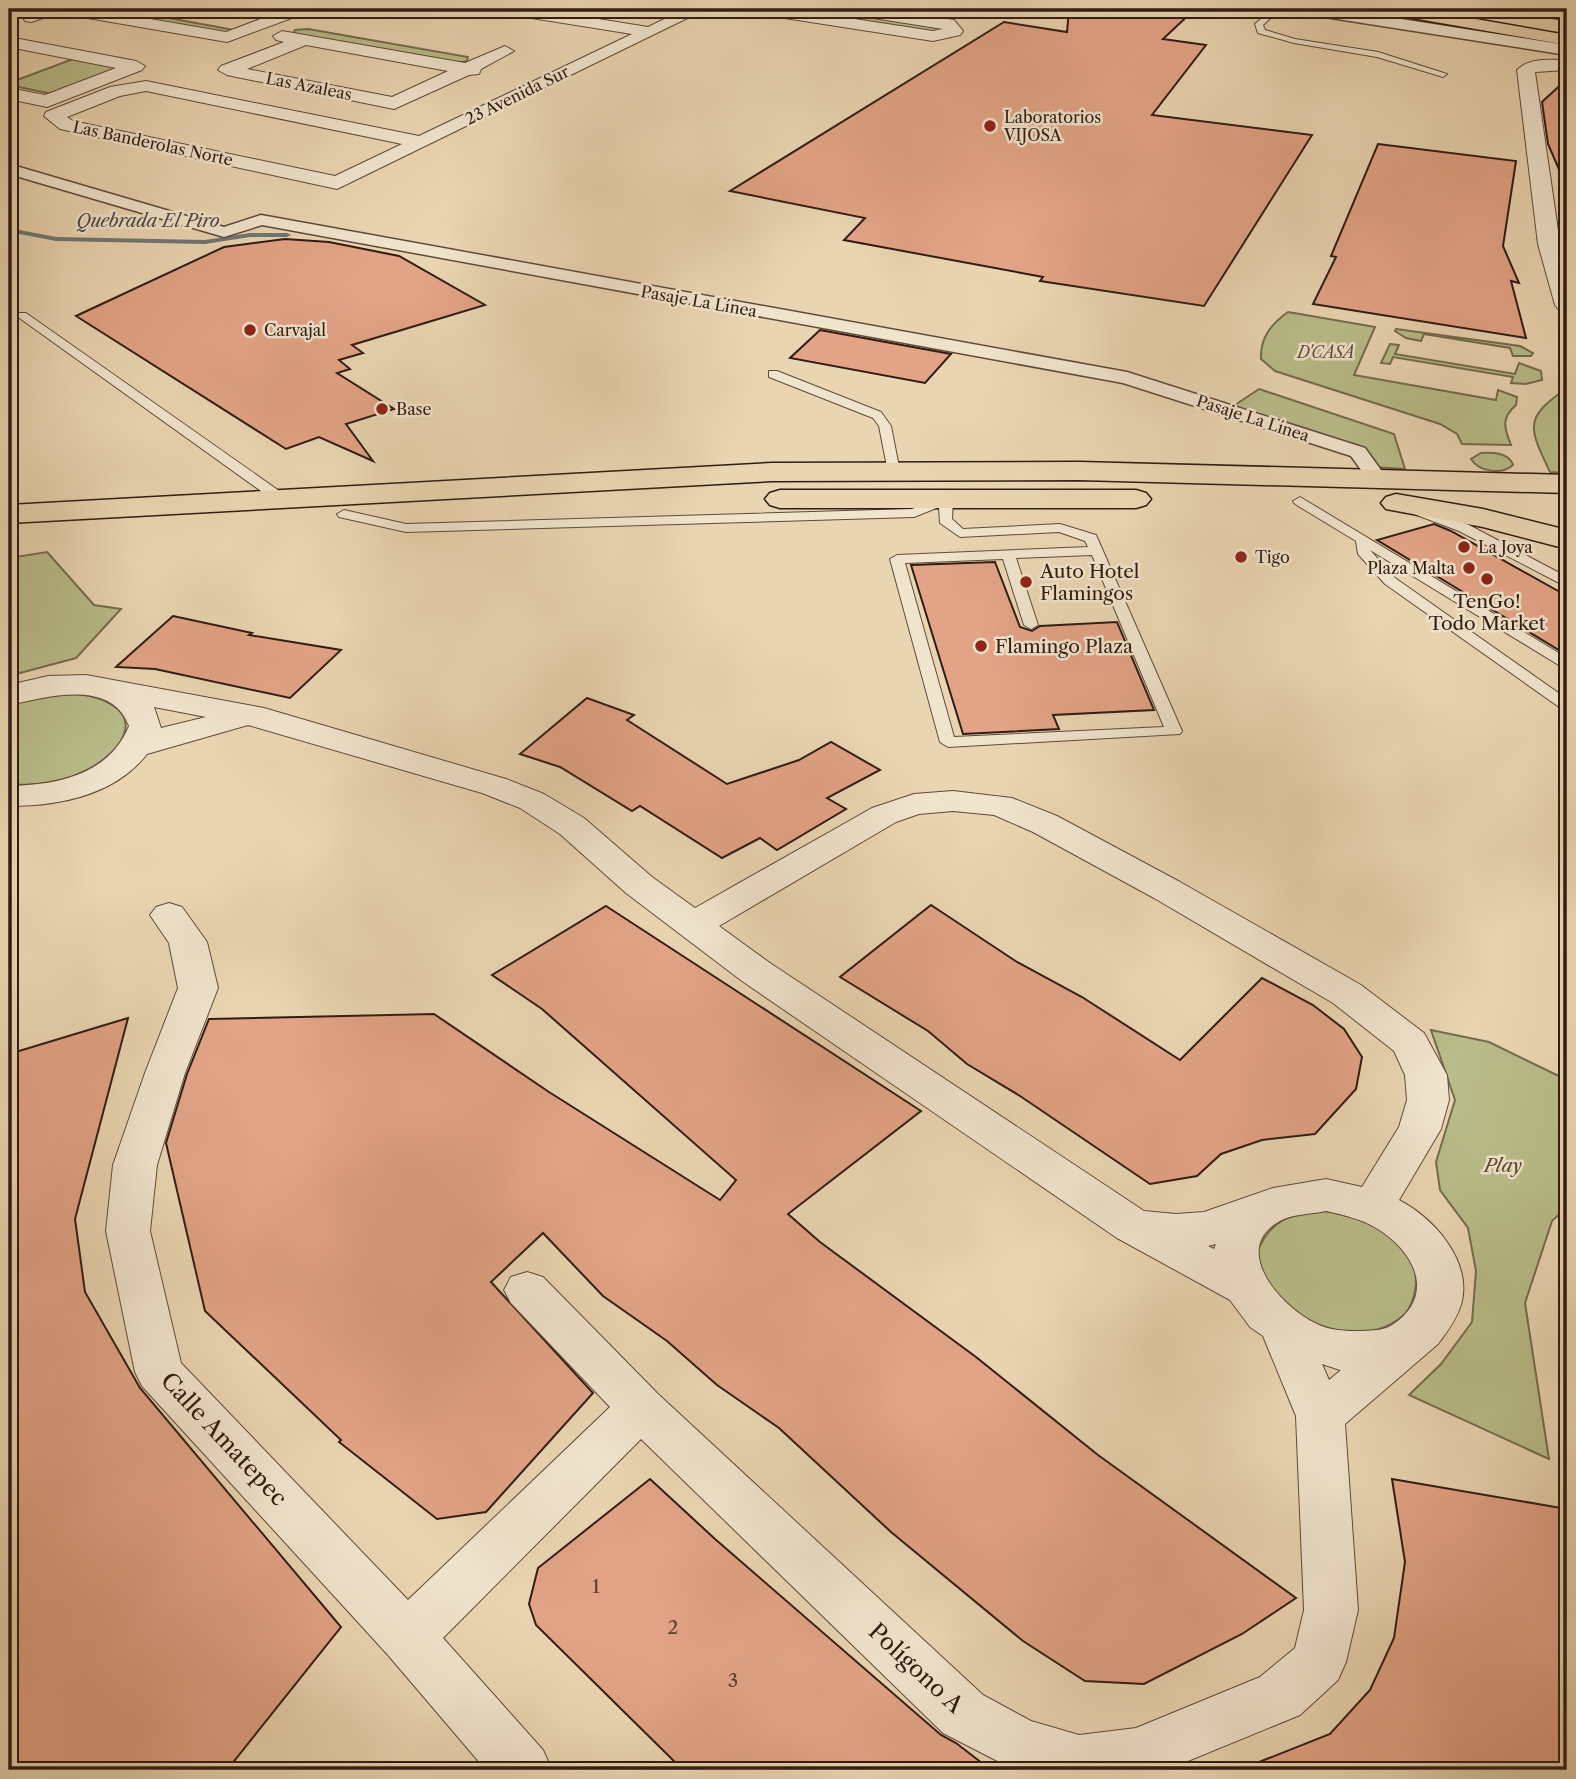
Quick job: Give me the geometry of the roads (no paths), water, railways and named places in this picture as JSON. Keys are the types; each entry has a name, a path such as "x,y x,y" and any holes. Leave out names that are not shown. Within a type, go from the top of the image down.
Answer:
{"main road":[{"path":"1389,9 1567,40"},
{"path":"1433,9 1567,33"},
{"path":"1466,9 1567,27"},
{"path":"9,514 772,472 1080,471 1567,484"},
{"path":"9,534 344,514 723,499 1396,503 1567,508"},
{"path":"1396,503 1466,512 1567,540"}],"street":[{"path":"31,17 53,9"},
{"path":"64,9 218,37 234,35 302,9"},
{"path":"137,9 250,29"},
{"path":"506,9 648,32"},
{"path":"590,9 670,22"},
{"name":"23 Avenida Sur","path":"337,183 698,9"},
{"path":"759,9 933,36 954,31 948,24 848,9"},
{"path":"1305,9 1567,50"},
{"path":"1529,9 1567,15"},
{"name":"Las Azaleas","path":"304,40 227,70 394,103 467,69 497,61 299,24 283,28 274,34 467,69"},
{"path":"9,42 136,66 47,101 9,93"},
{"path":"1567,65 1535,66 1526,70 1549,244 1567,305"},
{"path":"519,78 543,82"},
{"name":"Las Banderolas Norte","path":"337,183 66,125 53,116 116,90 146,86 420,142"},
{"name":"Pasaje La Línea","path":"9,169 224,232 261,220 1127,378 1358,452 1377,477"},
{"path":"9,695 48,686 86,685 264,718 494,786 532,801 572,826 639,885 779,987 1133,1227 1242,1286"},
{"path":"118,693 130,699 143,716 145,726 137,747"},
{"path":"9,796 41,795 81,785 115,768 137,747 228,721 264,718"},
{"path":"693,925 884,815 914,804 953,801 1000,805 1045,824 1167,890 1348,994 1410,1043 1426,1075 1428,1100 1420,1129 1372,1207"},
{"name":"Calle Amatepec","path":"169,915 188,942 198,988 165,1073 135,1165 128,1231 159,1372 407,1637 523,1770"},
{"path":"1133,1227 1176,1231 1208,1229 1296,1196 1326,1195 1358,1201 1388,1213 1413,1232 1432,1255 1441,1280 1440,1303 1430,1324 1320,1416"},
{"path":"1269,1204 1249,1219 1237,1238 1234,1261 1242,1286 1259,1309 1283,1329 1315,1344 1350,1351 1383,1349 1411,1339"},
{"name":"Polígono A","path":"527,1290 641,1408 964,1714 1020,1745 1079,1763 1136,1755 1280,1696 1319,1662 1331,1610 1320,1416 1283,1329"},
{"path":"407,1637 641,1408"}],"lane":[{"path":"1276,9 1259,24 1261,31 1378,55 1443,74"},
{"path":"22,315 280,498"},
{"path":"774,374 877,415 885,426 894,472"},
{"path":"946,499 945,520 960,533 1060,528 1091,538 1174,731 948,741 897,559 1096,551"},
{"path":"1300,502 1567,664"},
{"path":"1396,503 1464,528 1567,583"},
{"path":"1360,540 1365,554 1390,580 1567,706"},
{"path":"1008,554 1031,625"}],"waterway":[{"name":"Quebrada El Piro","path":"9,230 56,239 205,242 250,235 287,235"}],"place":[{"name":"Laboratorios VIJOSA","path":"990,126"},
{"name":"Carvajal","path":"250,330"},
{"name":"Base","path":"382,409"},
{"name":"La Joya","path":"1464,547"},
{"name":"Tigo","path":"1241,557"},
{"name":"Plaza Malta","path":"1469,568"},
{"name":"TenGo! Todo Market","path":"1487,579"},
{"name":"Auto Hotel Flamingos","path":"1026,582"},
{"name":"Flamingo Plaza","path":"981,646"}],"park label":[{"name":"D'CASA","path":"1326,352"},
{"name":"Play","path":"1503,1165"}]}
